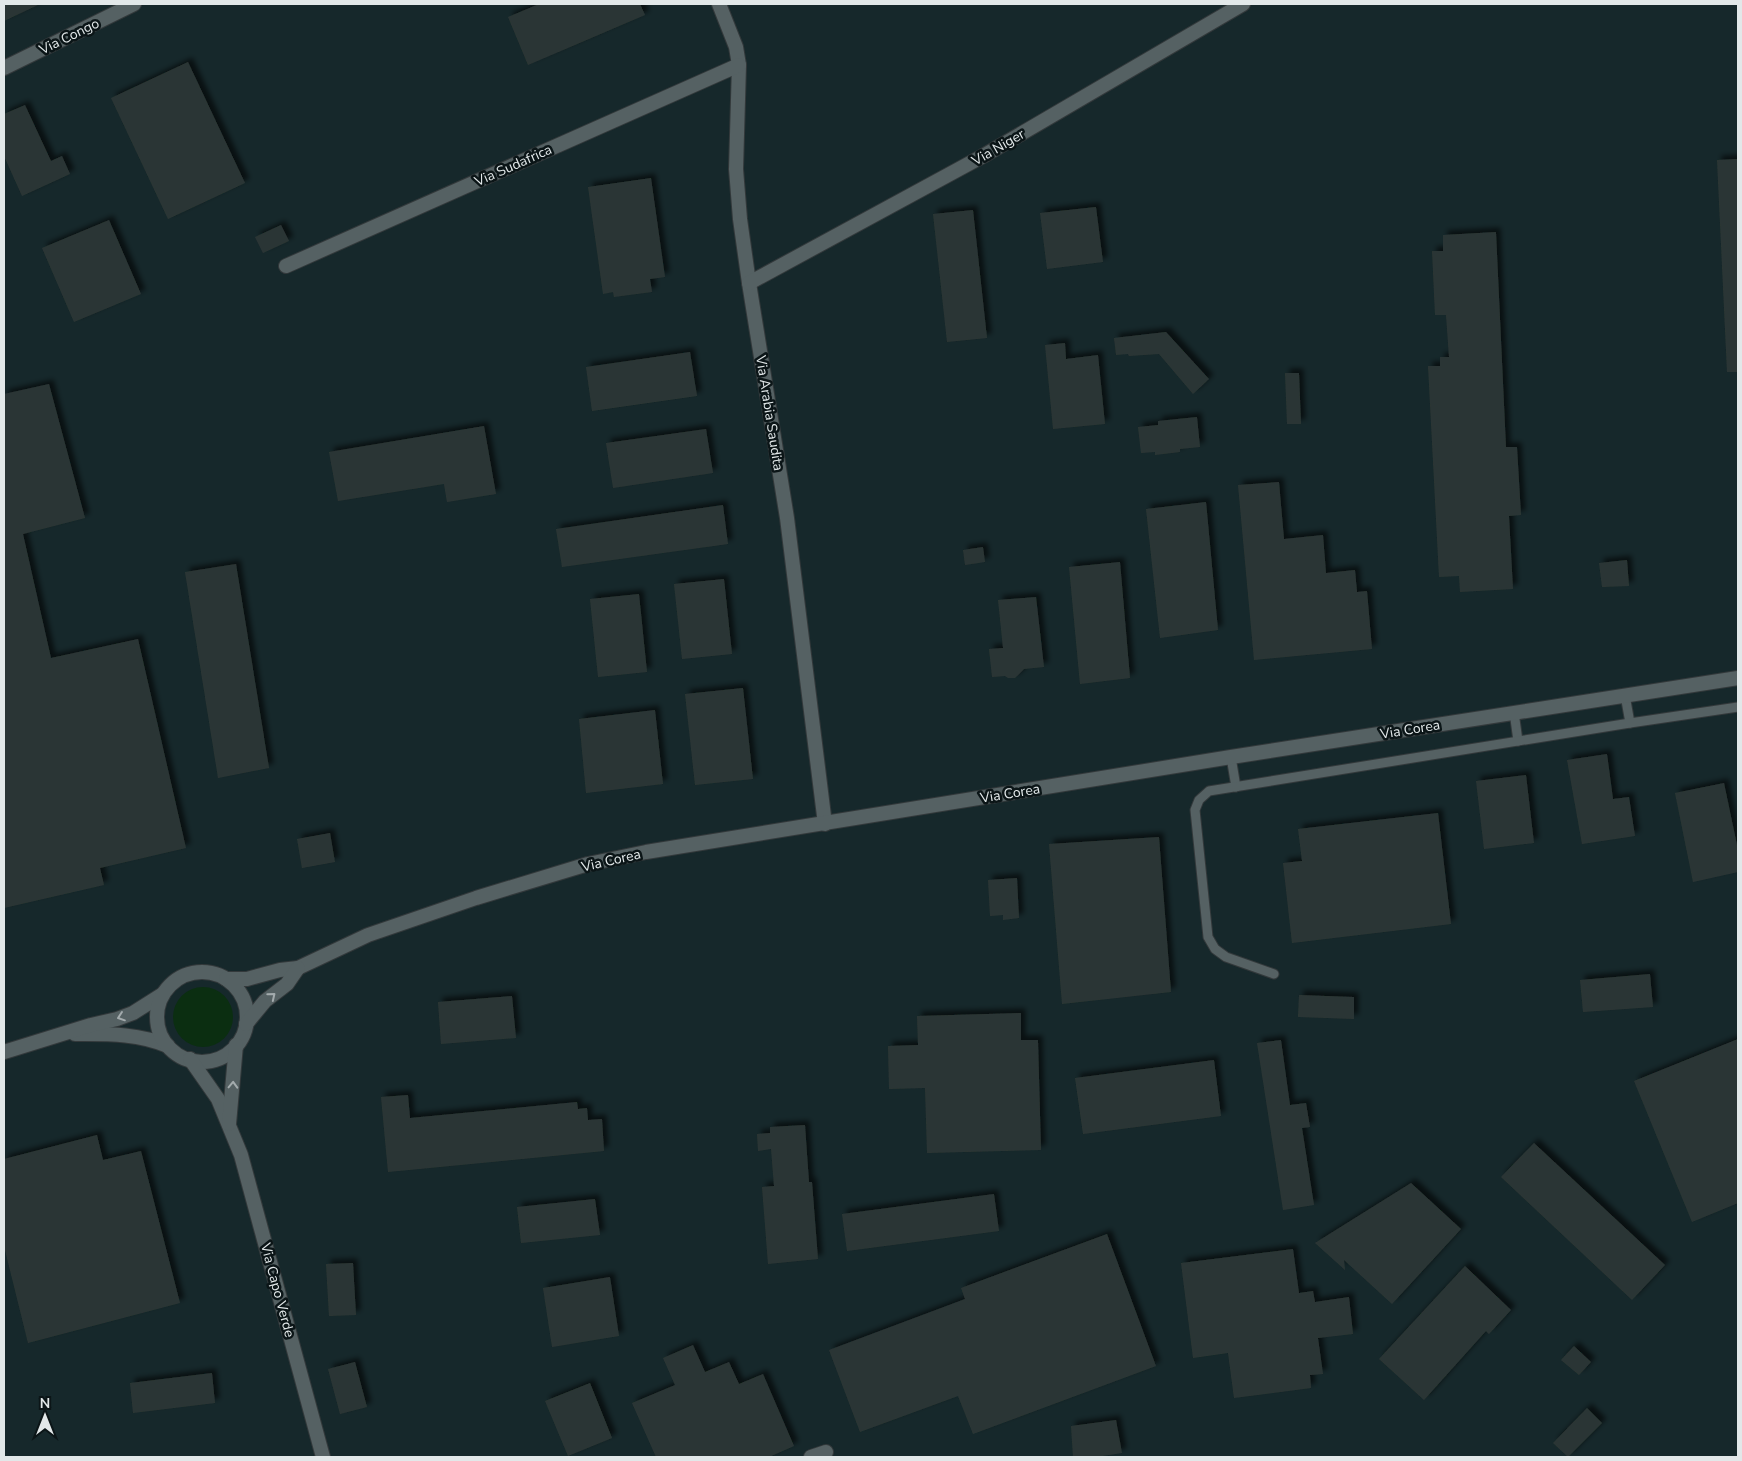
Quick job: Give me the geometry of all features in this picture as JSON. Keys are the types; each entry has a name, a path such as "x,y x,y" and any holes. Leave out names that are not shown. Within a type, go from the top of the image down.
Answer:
{"street":[{"name":"Via Congo","path":"4,68 134,4"},
{"name":"Via Arabia Saudita","path":"720,4 736,47 740,65 736,169 740,219 788,518 825,824"},
{"name":"Via Niger","path":"749,283 983,156 1243,4"},
{"name":"Via Sudafrica","path":"286,266 740,65"},
{"name":"Via Corea","path":"298,968 368,935 476,898 588,864 646,852 1231,757 1738,678"},
{"path":"226,979 247,979 280,970 298,968"},
{"path":"246,1024 265,1001 286,984 298,968"},
{"path":"209,972 226,979 242,996 247,1014 241,1038 236,1045 216,1059 206,1061 190,1060 177,1054 168,1046 160,1034 157,1019 158,1006 163,994 172,983 187,974 209,972"},
{"path":"4,1052 133,1013 163,994"},
{"path":"66,1034 126,1035 152,1039 168,1046"},
{"path":"229,1125 236,1045"},
{"name":"Via Capo Verde","path":"190,1060 218,1099 241,1155 323,1457"},
{"path":"811,1457 826,1452"}],"lane":[{"path":"1625,695 1630,723"},
{"path":"1274,974 1226,957 1215,949 1208,937 1195,810 1199,800 1209,791 1738,707"},
{"path":"1514,712 1518,741"},
{"path":"1231,757 1236,787"}],"shaded area":[{"path":"4,4 1738,4 1738,1457 4,1457"}],"green space":[{"path":"197,987 209,987 220,992 228,1000 233,1011 231,1029 220,1042 209,1047 197,1047 186,1042 178,1034 173,1023 173,1011 178,1000 186,992"}],"building":[{"path":"4,4 40,4 4,21"},
{"path":"539,4 640,4 645,15 528,65 508,17"},
{"path":"188,62 245,183 168,219 111,98"},
{"path":"25,105 51,161 62,156 70,174 22,196 4,156 4,114"},
{"path":"1738,159 1738,372 1727,372 1717,160"},
{"path":"651,178 665,277 650,279 652,292 614,297 613,292 603,294 588,187"},
{"path":"1096,207 1103,262 1047,269 1040,213"},
{"path":"973,210 987,338 947,342 933,214"},
{"path":"109,220 141,294 74,322 42,248"},
{"path":"281,225 289,241 263,253 255,237"},
{"path":"1496,232 1506,447 1517,447 1521,515 1509,516 1513,589 1460,592 1459,576 1439,577 1428,366 1440,366 1440,357 1449,357 1446,315 1435,315 1432,251 1443,251 1443,235"},
{"path":"1166,332 1209,379 1193,394 1159,354 1116,355 1114,338"},
{"path":"1065,343 1066,359 1098,355 1105,424 1053,429 1045,345"},
{"path":"690,352 697,396 592,411 586,367"},
{"path":"1285,373 1299,373 1301,424 1287,424"},
{"path":"49,384 85,518 23,534 51,658 138,639 186,848 100,868 104,885 4,908 4,394"},
{"path":"1197,417 1200,447 1180,449 1180,452 1155,455 1155,452 1141,453 1138,427 1158,425 1158,421"},
{"path":"484,426 496,494 447,502 444,484 338,501 329,452"},
{"path":"706,429 713,473 613,488 606,443"},
{"path":"1279,482 1284,539 1323,535 1326,573 1355,570 1357,592 1367,591 1372,649 1254,660 1238,485"},
{"path":"1206,502 1218,630 1160,638 1146,509"},
{"path":"723,505 728,544 562,567 556,529"},
{"path":"983,547 985,562 965,565 963,550"},
{"path":"1627,560 1629,586 1602,587 1599,563"},
{"path":"1120,562 1130,678 1080,684 1069,567"},
{"path":"236,564 269,768 218,778 185,572"},
{"path":"724,579 732,654 682,659 674,584"},
{"path":"639,594 647,672 598,677 590,599"},
{"path":"1036,597 1044,667 1024,669 1015,678 1005,676 992,677 989,649 1003,648 998,600"},
{"path":"743,688 753,779 695,785 685,694"},
{"path":"655,710 663,784 586,793 579,719"},
{"path":"1607,754 1613,799 1629,797 1635,836 1582,844 1567,760"},
{"path":"1526,775 1534,843 1484,849 1476,781"},
{"path":"1724,783 1738,850 1738,872 1693,882 1675,793"},
{"path":"1438,813 1451,924 1292,943 1283,863 1302,861 1298,829"},
{"path":"330,833 335,862 302,868 297,839"},
{"path":"1159,837 1171,992 1062,1004 1049,844"},
{"path":"1017,878 1019,918 1003,920 1003,915 990,916 988,880"},
{"path":"1650,974 1653,1007 1583,1012 1580,980"},
{"path":"1299,995 1354,997 1354,1019 1298,1017"},
{"path":"512,996 516,1038 441,1044 438,1002"},
{"path":"1021,1013 1021,1040 1038,1040 1041,1150 927,1153 925,1088 889,1089 888,1046 918,1045 917,1016"},
{"path":"1738,1039 1738,1203 1692,1222 1634,1081"},
{"path":"1281,1040 1290,1105 1306,1103 1310,1127 1302,1128 1314,1205 1283,1210 1257,1043"},
{"path":"1214,1060 1221,1116 1083,1134 1075,1078"},
{"path":"408,1095 410,1118 577,1102 578,1109 587,1108 588,1120 602,1119 604,1151 388,1172 381,1097"},
{"path":"805,1125 809,1182 812,1182 818,1259 768,1264 762,1187 774,1186 771,1149 758,1151 757,1134 770,1133 770,1127"},
{"path":"97,1135 103,1160 141,1151 180,1303 28,1343 4,1246 4,1159"},
{"path":"1534,1143 1665,1265 1632,1300 1501,1177"},
{"path":"1411,1183 1461,1229 1392,1304 1344,1260 1345,1270 1315,1243"},
{"path":"994,1194 999,1231 847,1251 842,1214"},
{"path":"595,1199 600,1235 521,1243 517,1207"},
{"path":"1107,1234 1156,1366 973,1434 958,1396 860,1432 829,1350 965,1299 961,1288"},
{"path":"1293,1249 1299,1293 1313,1291 1315,1302 1349,1297 1353,1334 1318,1338 1323,1374 1310,1375 1311,1388 1234,1398 1228,1353 1193,1358 1181,1263"},
{"path":"353,1263 356,1315 329,1316 326,1264"},
{"path":"1465,1266 1511,1310 1489,1334 1486,1331 1424,1400 1379,1359"},
{"path":"610,1277 619,1336 552,1347 543,1288"},
{"path":"693,1345 705,1372 729,1362 739,1384 763,1374 794,1446 769,1457 656,1457 632,1403 675,1385 663,1358"},
{"path":"1574,1346 1591,1362 1579,1375 1561,1360"},
{"path":"355,1362 367,1407 340,1414 328,1369"},
{"path":"212,1373 215,1403 133,1413 130,1383"},
{"path":"590,1383 612,1438 568,1456 545,1401"},
{"path":"1587,1408 1602,1423 1568,1457 1553,1443"},
{"path":"1116,1420 1122,1453 1096,1457 1073,1457 1071,1426"}]}
